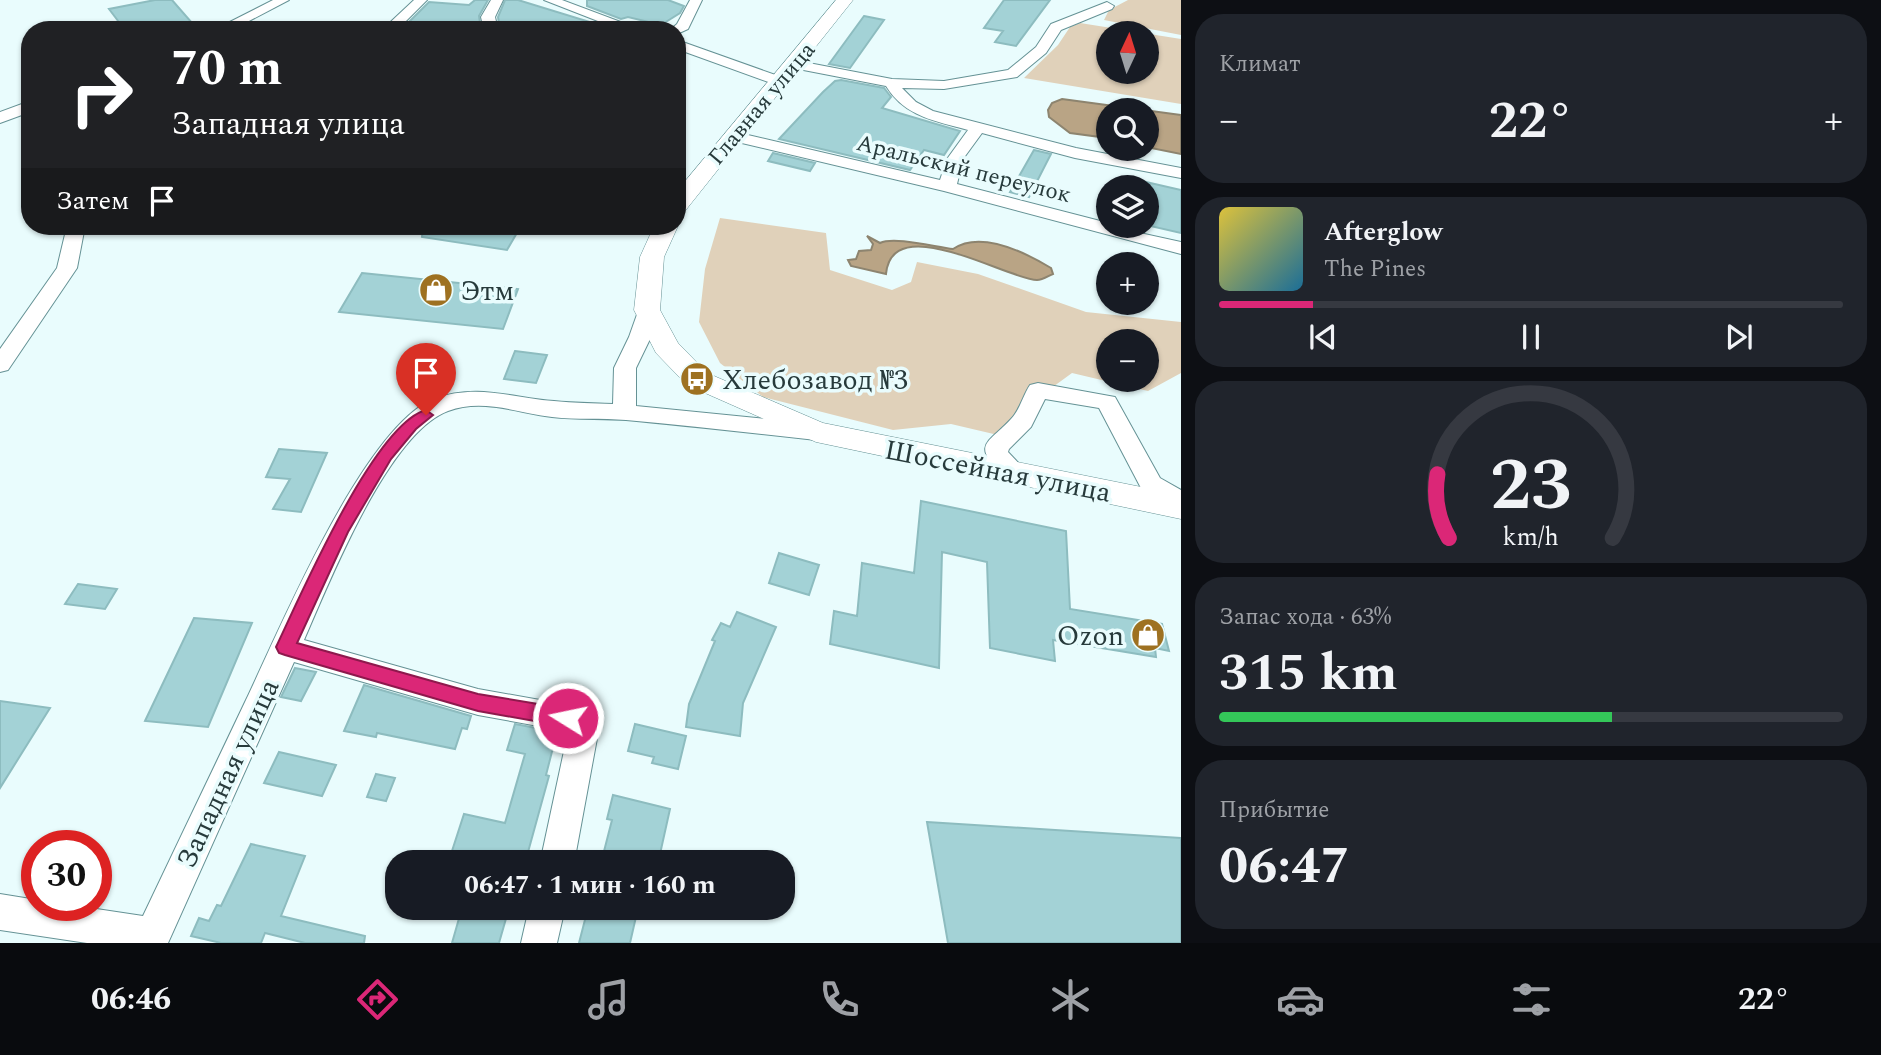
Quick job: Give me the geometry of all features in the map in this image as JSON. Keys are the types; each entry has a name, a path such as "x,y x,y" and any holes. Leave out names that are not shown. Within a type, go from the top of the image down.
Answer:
{"main road":[{"name":"Главная улица","path":"686,194 845,0"},
{"path":"662,235 652,257 648,310 666,347 697,379 816,432"},
{"name":"Шоссейная улица","path":"816,432 1181,507"}],"street":[{"path":"240,21 283,0"},
{"path":"399,21 421,0"},
{"path":"489,21 488,17 497,0"},
{"path":"550,0 610,21"},
{"path":"686,21 696,0"},
{"path":"793,64 892,83 944,85 1012,74 1041,50 1056,27 1107,6"},
{"path":"686,50 779,81"},
{"path":"892,83 899,96 914,108 978,128 1075,153 1181,173"},
{"path":"0,118 21,110"},
{"path":"947,187 956,159 978,128"},
{"name":"Аральский переулок","path":"735,137 947,187 1181,248"},
{"path":"0,365 67,268 74,235"},
{"path":"648,310 640,337 625,368 624,412 816,432"},
{"path":"1017,474 996,454 997,446 1023,421 1038,390 1107,401 1152,484 1181,501"},
{"name":"Западная улица","path":"0,912 150,939 340,531 386,456 411,425 440,405 476,398 513,401 552,410 624,412"},
{"path":"285,647 478,702 568,718 583,733 560,850"},
{"path":"539,943 544,920"}],"shaded area":[{"path":"1128,0 1181,0 1181,35 1159,31 1159,21 1104,20 1109,10"},
{"path":"1080,23 1096,26 1096,84 1159,84 1159,35 1181,39 1181,104 1159,100 1159,98 1024,78 1058,45 1070,27"},
{"path":"1062,99 1096,104 1096,136 1070,133 1049,117 1048,110 1052,103"},
{"path":"1159,112 1181,115 1181,154 1159,150"},
{"path":"720,218 826,233 830,270 892,290 911,282 917,262 978,274 1096,315 1181,322 1181,373 1159,385 1159,329 1096,329 1096,379 1072,373 1035,400 1015,439 951,424 893,430 763,397 720,363 699,322 705,269"},
{"path":"867,236 880,243 905,241 953,249 964,244 990,243 1029,256 1051,268 1053,274 1039,280 1023,277 929,247 908,248 893,256 886,274 851,266 848,260 856,259 859,251 871,250 873,244"}],"building":[{"path":"155,0 172,0 190,21 118,21 109,9"},
{"path":"475,0 488,0 479,16 480,21 410,21 429,2 469,5"},
{"path":"505,0 518,0 587,21 499,21"},
{"path":"587,0 668,0 684,6 680,13 667,21 644,21 628,17 621,19 587,6"},
{"path":"1004,0 1050,0 1016,46 995,42 1003,31 984,28"},
{"path":"864,16 884,20 850,68 829,64"},
{"path":"835,81 884,88 891,97 882,108 960,131 944,155 924,150 910,170 779,139 823,92"},
{"path":"1034,150 1051,154 1029,197 1010,192"},
{"path":"773,153 815,163 810,171 768,161"},
{"path":"1159,185 1181,190 1181,233 1159,228"},
{"path":"422,235 516,235 507,250"},
{"path":"362,273 518,289 503,329 339,312"},
{"path":"515,351 547,355 536,383 504,379"},
{"path":"279,449 327,453 301,512 273,509 290,479 266,477"},
{"path":"921,501 1066,531 1070,609 1162,624 1169,651 1155,648 1156,657 1053,640 1055,661 990,648 987,562 942,552 939,668 830,644 834,611 857,616 862,563 914,573"},
{"path":"779,553 819,565 809,595 769,583"},
{"path":"78,584 117,589 105,609 65,604"},
{"path":"737,612 776,627 743,703 740,736 686,727 689,704 715,641 712,640 721,623 730,627"},
{"path":"194,618 252,623 208,727 145,721"},
{"path":"295,668 316,672 301,701 281,697"},
{"path":"364,685 471,716 467,729 462,728 455,749 377,733 376,737 344,731"},
{"path":"0,701 50,708 0,788"},
{"path":"515,724 557,732 546,775 549,776 529,850 452,850 464,814 505,823 525,754 507,750"},
{"path":"635,724 686,736 678,769 652,763 654,757 628,751"},
{"path":"279,752 336,765 322,796 264,783"},
{"path":"376,774 395,778 386,801 367,797"},
{"path":"613,795 670,809 661,850 604,850 612,820 607,819"},
{"path":"927,822 1181,838 1181,943 948,943"},
{"path":"251,844 305,856 281,916 365,936 364,943 305,943 265,933 261,943 221,943 191,936 199,918 209,921 217,905 221,906"},
{"path":"459,920 506,920 499,943 452,943"},
{"path":"585,920 635,920 630,943 579,943"}],"place":[{"name":"Этм","path":"436,290"},
{"name":"Хлебозавод №3","path":"697,379"},
{"name":"Ozon","path":"1148,635"}],"route":[{"path":"426,415 411,425 386,456 340,531 285,647 478,702 568,718"}]}
